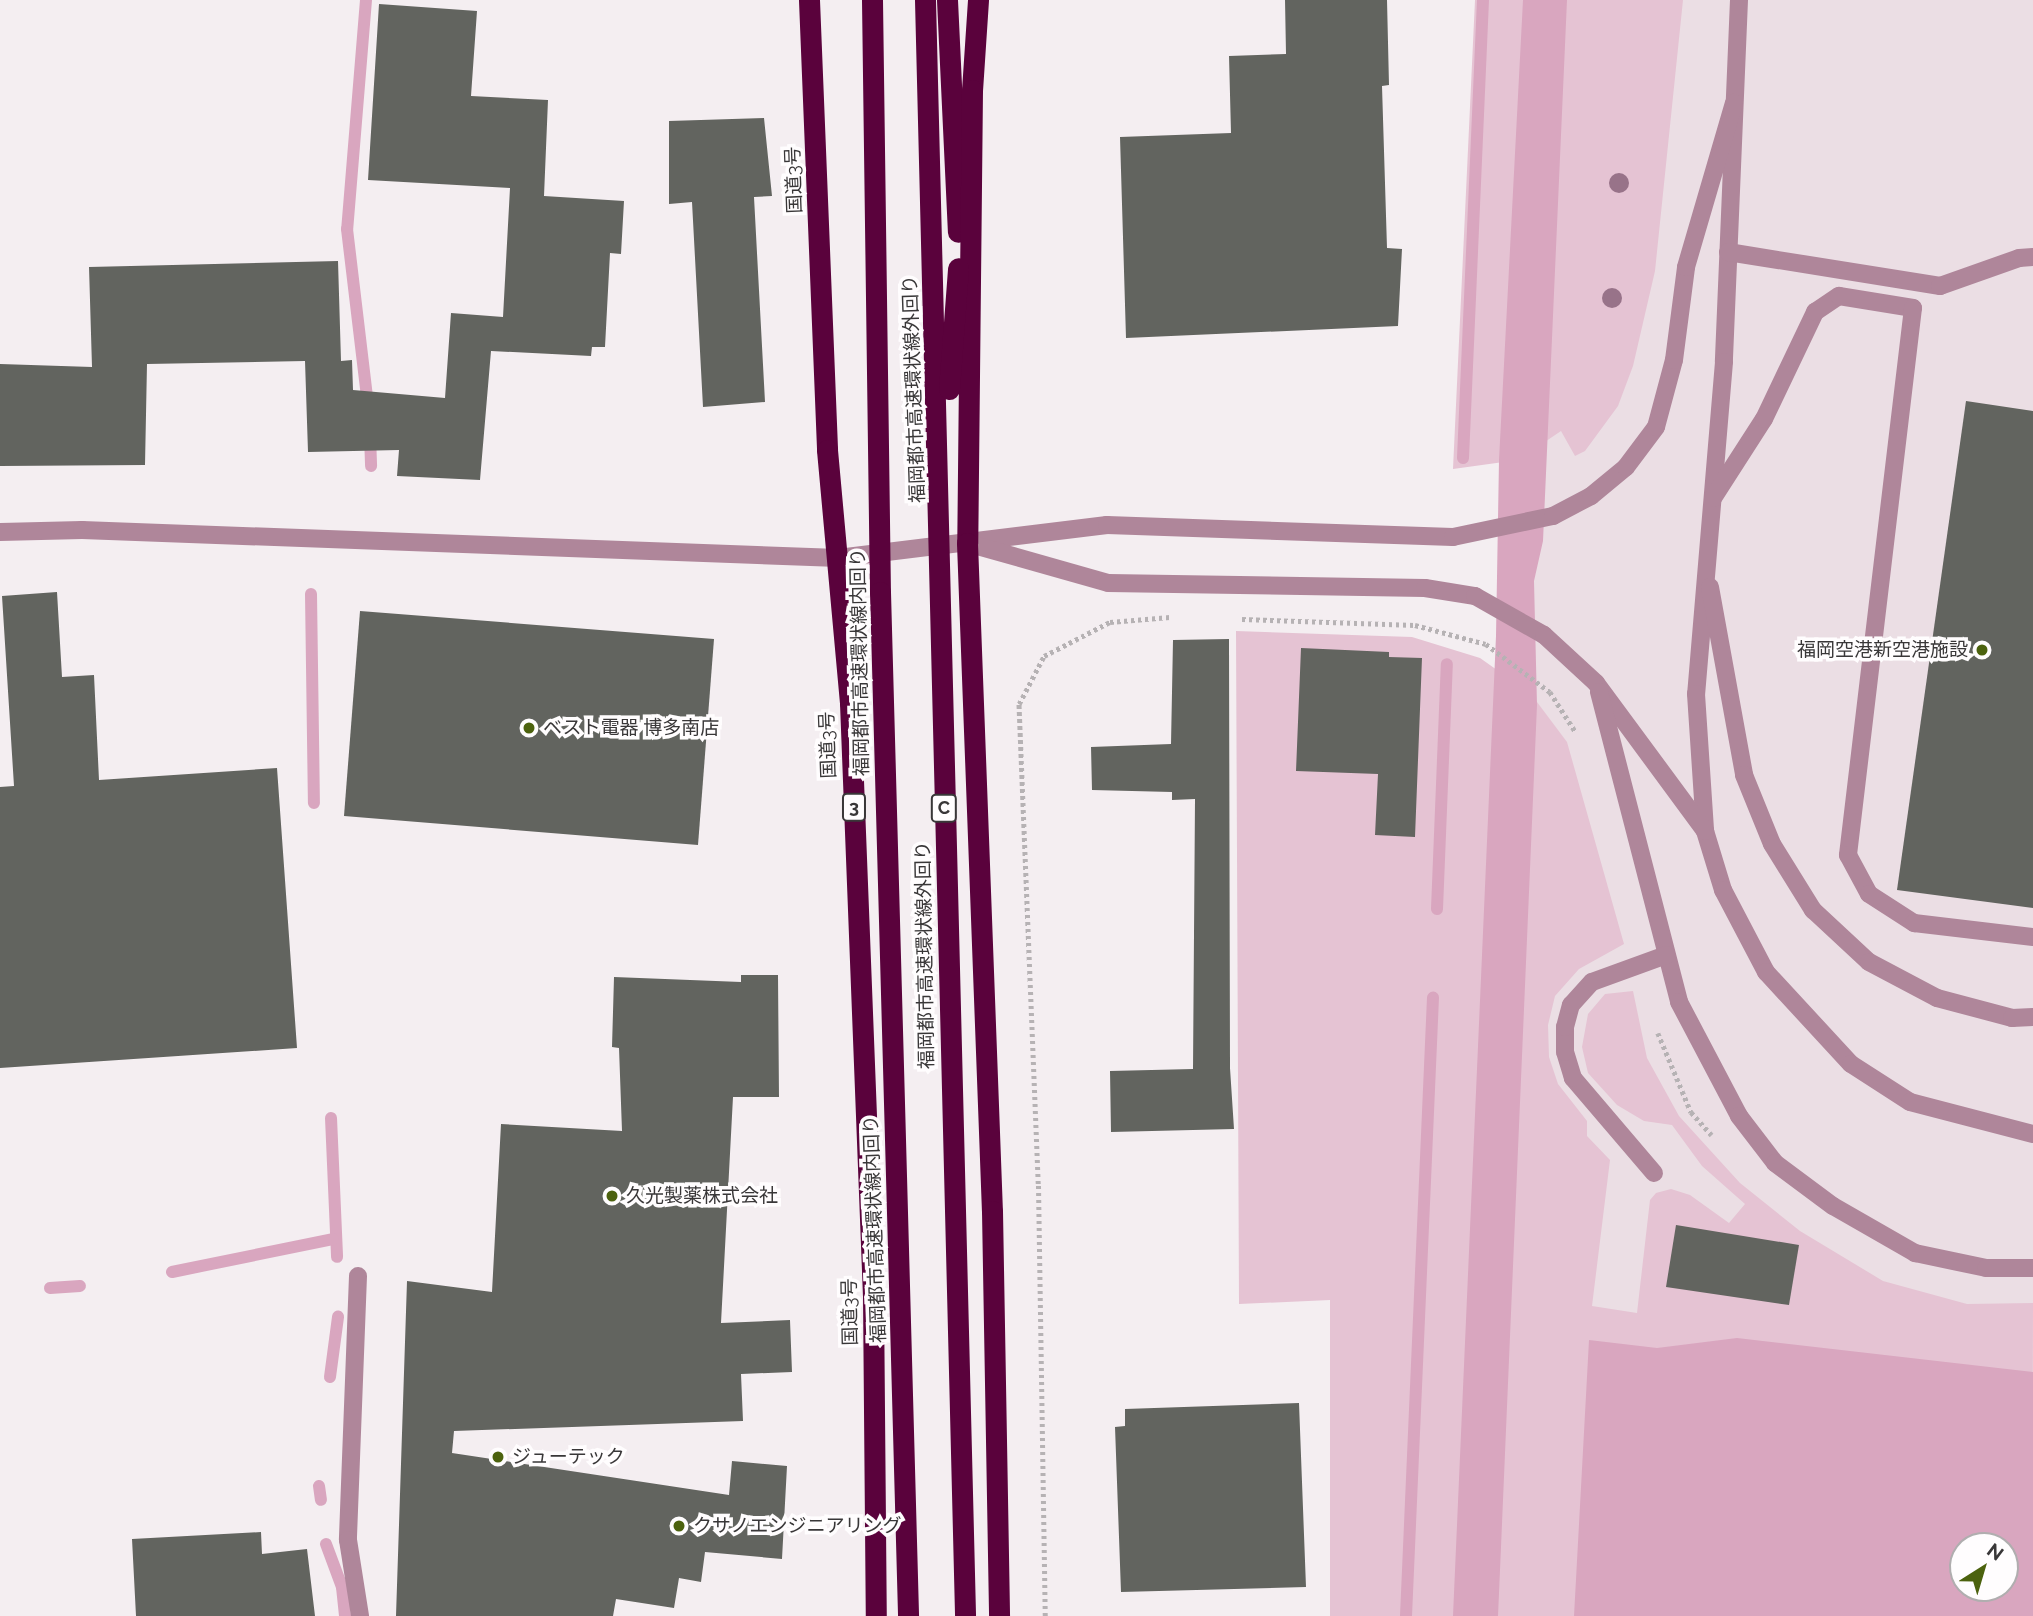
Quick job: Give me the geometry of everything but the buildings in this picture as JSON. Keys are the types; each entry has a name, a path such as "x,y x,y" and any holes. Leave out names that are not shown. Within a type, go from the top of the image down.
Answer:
{"highway":[{"name":"国道3号","path":"809,0 827,450 850,703 873,1296 876,1616"},
{"name":"福岡都市高速環状線外回り","path":"925,0 941,509 938,587 965,1616"},
{"path":"941,509 959,251 947,0"},
{"path":"978,0 972,90 967,543 992,1212 999,1616"},
{"name":"福岡都市高速環状線内回り","path":"872,5 880,593 908,1616"}],"street":[{"path":"1739,0 1724,362 1696,694 1705,831 1723,890 1766,972 1851,1064 1910,1102 2033,1134"},
{"path":"0,531 82,530 838,558 1107,525 1453,537 1553,516 1591,496 1626,467 1656,427 1674,360 1686,267 1734,103"},
{"path":"1728,253 1940,286 2019,258 2033,257"},
{"path":"1711,501 1764,419 1815,312 1839,296 1913,308 1848,855 1869,894 1914,923 2033,937"},
{"path":"967,543 1108,583 1425,588 1475,596 1544,635 1596,683 1705,831"},
{"path":"1705,564 1744,775 1772,844 1813,910 1869,962 1937,998 2012,1018 2033,1017"},
{"path":"1596,683 1640,839 1679,1002 1739,1116 1775,1163 1833,1206 1915,1253 1986,1268 2033,1268"},
{"path":"1654,1172 1573,1078 1565,1052 1565,1027 1571,1005 1592,982 1666,955"},
{"path":"358,1276 348,1540 359,1616"}],"path":[{"path":"1045,1616 1038,1184 1018,705 1044,656 1110,622 1181,617"},
{"path":"1236,619 1415,625 1486,644 1549,692 1580,745"},
{"path":"1656,1028 1663,1055 1691,1112 1716,1139"}],"shaded area":[{"path":"1475,0 1683,0 1655,271 1633,366 1618,406 1585,451 1575,456 1561,431 1518,460 1453,469"},
{"path":"1523,0 1567,0 1543,541 1534,581 1537,705 1501,1547 1498,1616 1453,1616 1496,636 1499,460"},
{"path":"1559,0 2033,0 2033,1616 1482,1616"},
{"path":"1236,631 1412,637 1480,658 1531,694 1567,742 1624,944 1579,969 1555,996 1548,1025 1549,1057 1558,1084 1587,1121 1587,1136 1610,1160 1592,1306 1637,1313 1650,1200 1656,1193 1671,1189 1690,1195 1729,1223 1745,1204 1702,1166 1672,1125 1644,1121 1617,1105 1588,1073 1582,1047 1588,1014 1605,994 1633,991 1647,1058 1679,1116 1740,1183 1800,1231 1883,1281 1967,1304 2033,1303 2032,1616 1330,1616 1330,1300 1239,1304"},
{"path":"1737,1338 2033,1372 2033,1616 1574,1616 1589,1340 1657,1348"}],"waterway":[{"path":"366,0 347,229 368,406"},
{"path":"1463,458 1483,0"},
{"path":"370,435 371,466"},
{"path":"311,594 314,803"},
{"path":"1437,909 1447,664"},
{"path":"1406,1616 1433,998"},
{"path":"331,1118 337,1257"},
{"path":"172,1272 333,1239"},
{"path":"50,1288 80,1286"},
{"path":"330,1377 338,1317"},
{"path":"319,1486 321,1500"},
{"path":"326,1544 342,1587 345,1616"}],"place":[{"name":"福岡空港新空港施設","path":"1982,650"},
{"name":"ベスト電器 博多南店","path":"529,728"},
{"name":"久光製薬株式会社","path":"612,1196"},
{"name":"ジューテック","path":"498,1457"},
{"name":"クサノエンジニアリング","path":"679,1526"}]}
